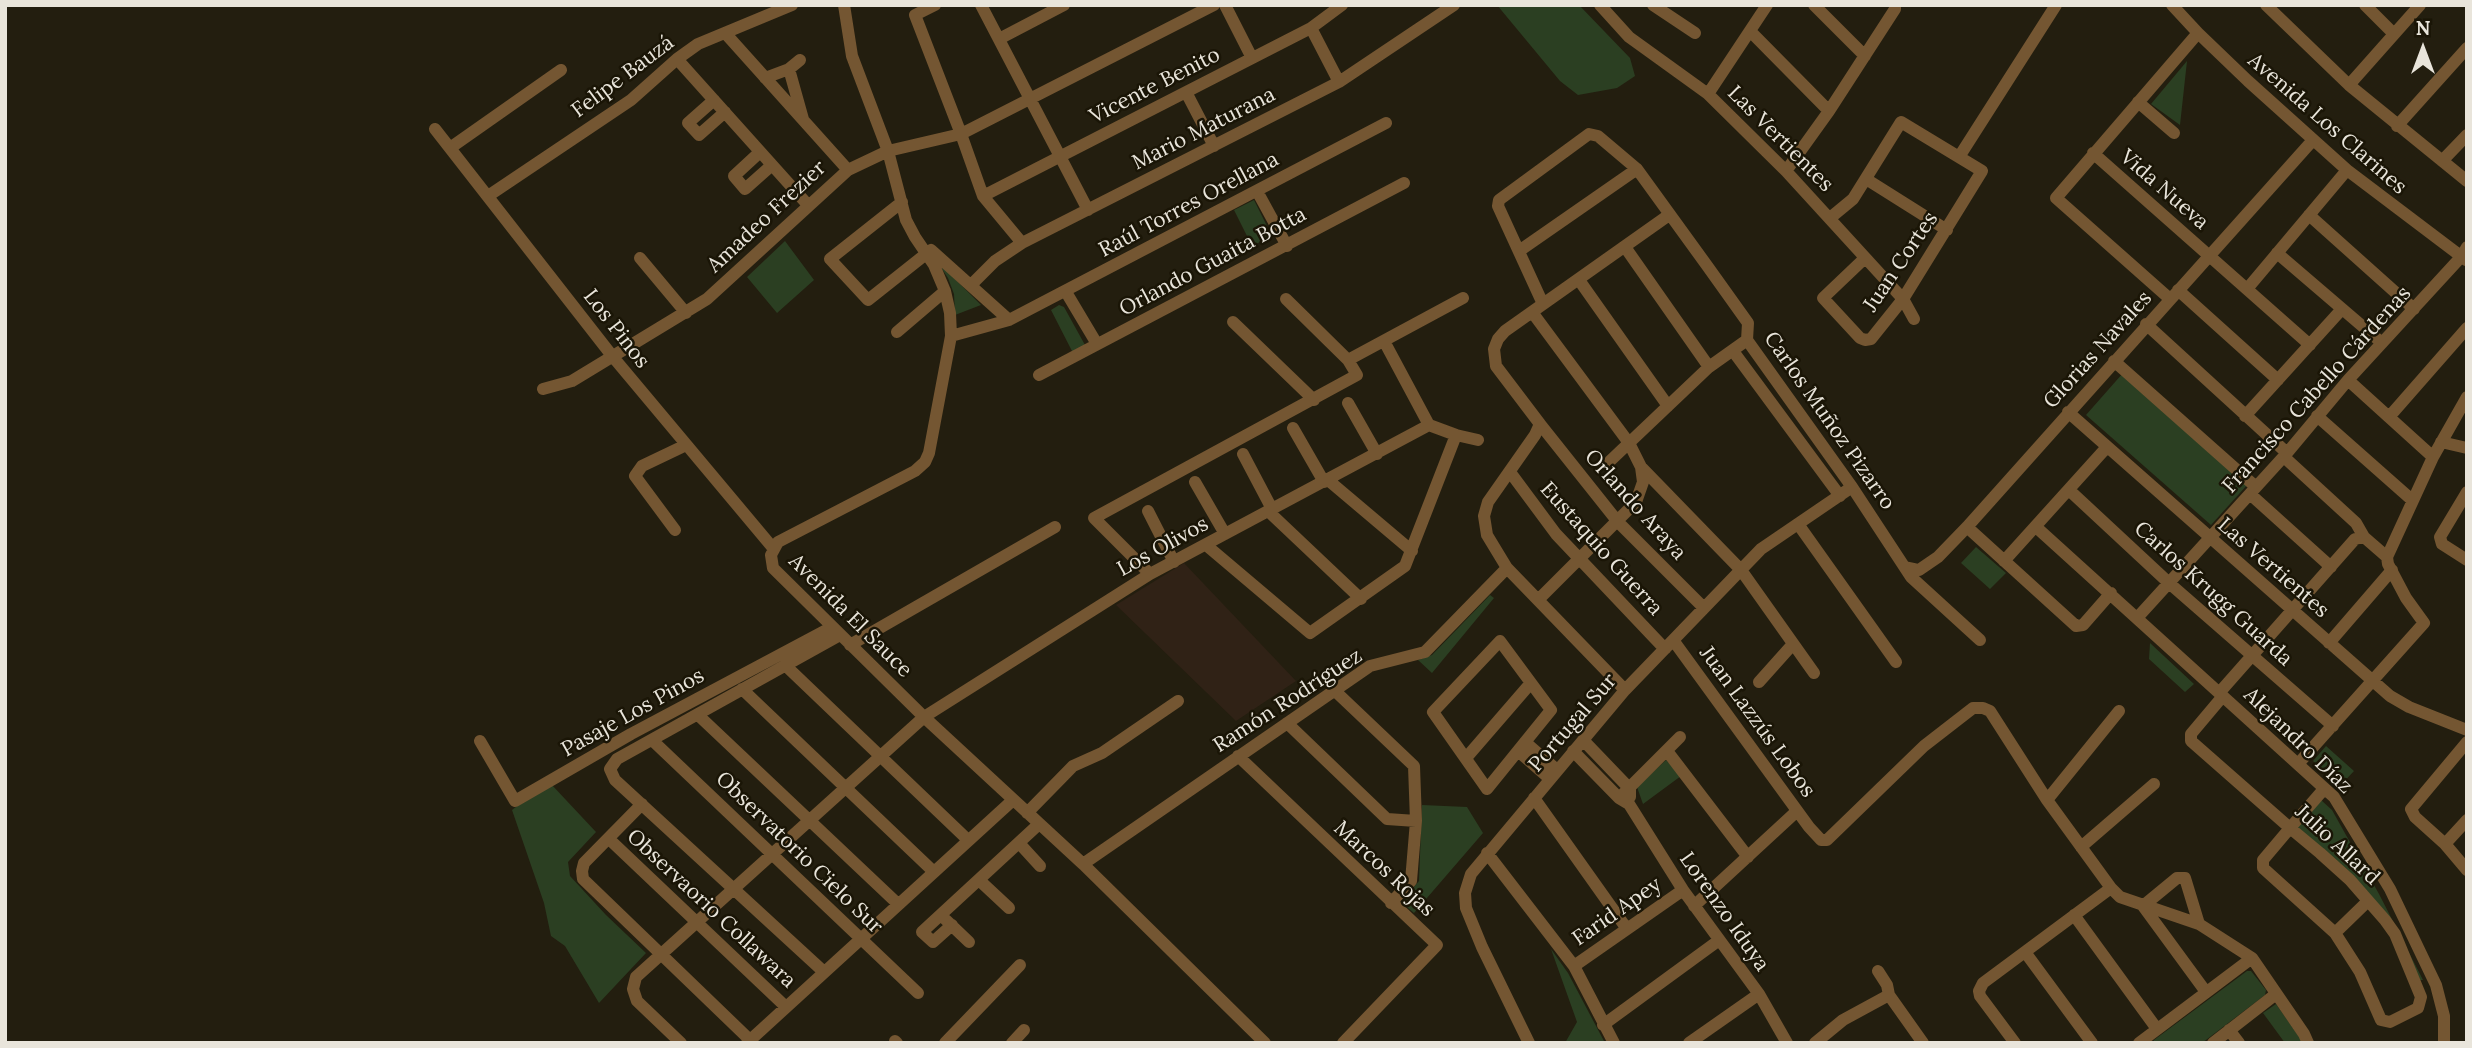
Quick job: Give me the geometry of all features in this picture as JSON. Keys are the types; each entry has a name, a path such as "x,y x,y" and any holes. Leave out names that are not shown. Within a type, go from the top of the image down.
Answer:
{"street":[{"name":"Felipe Bauzá","path":"488,196 631,100 698,44 792,5"},
{"name":"Avenida El Sauce","path":"844,5 852,56 888,151 910,229 945,290 951,336 925,463 915,471 778,542 773,548 771,559 775,571 924,717 1083,864 1265,1043"},
{"path":"935,5 915,15 983,196 1023,243"},
{"path":"981,5 1088,210"},
{"path":"999,39 1064,5"},
{"name":"Amadeo Frezier","path":"543,389 572,381 686,313 716,291 848,170 888,151 961,134 1214,5"},
{"path":"1225,5 1252,58"},
{"name":"Vicente Benito","path":"983,196 1311,28 1342,5"},
{"name":"Mario Maturana","path":"971,285 995,261 1023,243 1339,82 1454,5"},
{"path":"1653,5 1695,33"},
{"path":"1708,94 1767,5"},
{"path":"1814,5 1865,56"},
{"path":"1786,171 1829,111 1895,5"},
{"path":"1830,218 1853,200 1901,122 1959,157 2056,5"},
{"name":"Avenida Los Clarines","path":"2172,5 2198,33 2347,170 2465,255"},
{"path":"2266,5 2349,85 2467,181"},
{"path":"2365,5 2394,34"},
{"path":"2349,85 2420,5"},
{"name":"Las Vertientes","path":"1604,8 1629,37 1708,94 1786,171 1903,299 1914,318"},
{"path":"1311,28 1339,82"},
{"path":"1750,31 1829,111"},
{"path":"2198,33 2056,198 2278,380"},
{"path":"726,34 848,170"},
{"path":"2397,125 2467,48"},
{"path":"677,59 808,205"},
{"path":"765,78 789,69 800,60"},
{"path":"789,69 804,122"},
{"path":"450,148 561,70"},
{"path":"1186,92 1214,146"},
{"path":"714,100 688,123 699,135 725,112"},
{"path":"2138,102 2174,133"},
{"name":"Raúl Torres Orellana","path":"951,336 1009,320 1386,123"},
{"name":"Los Pinos","path":"435,129 613,357 773,548"},
{"name":"Carlos Muñoz Pizarro","path":"1543,304 1498,206 1499,200 1589,134 1598,136 1637,169 1748,323 1747,340 1852,487 1911,577 1980,640"},
{"path":"2442,161 2467,135"},
{"name":"Glorias Navales","path":"1905,567 1919,570 1938,557 1967,527 2312,140"},
{"path":"760,152 734,176 745,189 772,165"},
{"name":"Vida Nueva","path":"2093,153 2310,345"},
{"name":"Juan Cortes","path":"1865,258 1824,296 1823,300 1860,338 1871,339 1903,299 1982,171 1959,157"},
{"path":"1519,251 1637,169"},
{"path":"2247,289 2347,170"},
{"path":"1866,179 1947,230"},
{"name":"Orlando Guaita Botta","path":"1039,375 1404,183"},
{"path":"1257,191 1287,246"},
{"path":"902,202 830,259 868,300 931,250 1009,320"},
{"path":"1669,215 1532,312 1629,443 1641,467 1741,570 1814,673"},
{"path":"2309,215 2414,309"},
{"path":"1625,247 1709,367"},
{"path":"2277,253 2382,343"},
{"name":"Francisco Cabello Cárdenas","path":"2137,618 2285,455 2348,380 2465,255"},
{"path":"640,258 686,313"},
{"path":"1579,280 1668,406"},
{"path":"897,332 945,290"},
{"path":"1066,292 1097,344"},
{"path":"1348,360 1464,298"},
{"path":"1150,575 1094,518 1357,375 1348,360 1286,299"},
{"path":"2245,416 2343,309"},
{"name":"Orlando Araya","path":"1532,312 1501,335 1494,355 1496,366 1618,522 1704,608"},
{"path":"1233,322 1314,400"},
{"path":"2146,324 2356,523 2364,537 2387,557 2406,598 2424,623 2298,764"},
{"path":"2389,417 2467,328"},
{"path":"1610,461 1709,367 1747,340"},
{"path":"1384,341 1429,425 1478,440"},
{"name":"Carlos Muñoz Pizarro","path":"1733,351 1840,496"},
{"path":"2114,361 2331,567"},
{"path":"2348,380 2433,457"},
{"path":"2387,557 2433,457 2467,397"},
{"path":"1348,403 1377,454"},
{"name":"Las Vertientes","path":"2068,412 2390,696 2409,707 2467,730"},
{"path":"2317,416 2412,500"},
{"path":"1540,424 1510,472 1491,495 1484,516 1487,535 1507,568 1625,691"},
{"name":"Los Olivos","path":"681,1043 637,1001 633,993 636,977 924,717 1150,575 1429,425"},
{"path":"1293,428 1326,481 1412,551"},
{"path":"1206,545 1310,633 1362,599 1405,566 1456,435"},
{"path":"2441,442 2467,448"},
{"path":"675,530 635,476 642,466 686,445"},
{"path":"2004,561 2107,447"},
{"path":"1243,454 1270,510 1362,599"},
{"path":"1538,600 1618,522 1639,496 1643,482 1641,467"},
{"name":"Eustaquio Guerra","path":"1510,472 1556,534 1580,560 1669,644"},
{"path":"1195,482 1225,534"},
{"name":"Portugal Sur","path":"1529,1043 1466,908 1468,880 1487,853 1625,691 1761,549 1852,487"},
{"name":"Carlos Krugg Guarda","path":"2069,490 2169,583 2333,726"},
{"path":"2467,492 2440,537 2442,544 2467,560"},
{"path":"1148,511 1174,562"},
{"path":"1798,524 1896,662"},
{"path":"850,645 1055,527"},
{"path":"1967,527 2076,626 2083,625 2111,593"},
{"name":"Alejandro Díaz","path":"2036,527 2334,797 2390,889 2436,985 2444,1016 2444,1043"},
{"path":"2221,694 2355,539 2364,537"},
{"name":"Ramón Rodríguez","path":"1083,864 1370,666 1424,652 1507,568"},
{"path":"2329,643 2392,570"},
{"path":"824,972 612,777 610,769 617,759 786,666 836,631"},
{"name":"Pasaje Los Pinos","path":"480,741 515,801 631,734 836,631"},
{"path":"1500,641 1551,710 1521,746 1487,789 1433,712 1500,641"},
{"name":"Juan Lazzús Lobos","path":"1669,644 1821,840 1827,840 1924,746 1973,708 1990,711 2047,800"},
{"path":"1759,682 1793,644"},
{"path":"786,666 968,840"},
{"path":"1466,758 1530,684"},
{"path":"742,689 933,872"},
{"path":"1334,690 1414,766 1416,821 1411,881 1391,903"},
{"name":"Julio Allard","path":"2221,694 2191,734 2191,741 2350,880 2395,934 2420,992"},
{"path":"1027,813 1073,766 1102,753 1178,701"},
{"path":"2119,711 2047,800 2120,897 2199,924 2252,958 2308,1043"},
{"path":"698,715 898,904"},
{"path":"1287,723 1387,819 1416,821"},
{"path":"1624,801 1630,789 1680,737"},
{"path":"1583,740 1630,789"},
{"name":"Observatorio Cielo Sur","path":"653,741 918,993"},
{"path":"2467,742 2411,809 2415,817 2445,844 2467,870"},
{"path":"1521,746 1553,775"},
{"name":"Lorenzo Iduya","path":"1573,751 1624,801 1718,941 1759,994 1787,1043"},
{"path":"1667,751 1748,856"},
{"name":"Marcos Rojas","path":"1238,756 1437,945 1343,1043"},
{"path":"2081,847 2154,784"},
{"path":"2324,789 2263,860 2263,868 2335,933 2360,972 2381,1020 2390,1022 2418,1008 2420,992 2436,985"},
{"path":"1534,798 1626,929"},
{"path":"642,804 584,863 582,871 586,883 748,1041 1013,800"},
{"name":"Farid Apey","path":"1694,906 1797,811"},
{"path":"2445,844 2467,820"},
{"path":"952,925 933,942 922,932 1040,824"},
{"name":"Observaorio Collawara","path":"609,839 786,1007"},
{"path":"1019,843 1040,866"},
{"path":"1487,853 1574,966 1614,1043"},
{"path":"2143,906 2177,878 2185,878 2199,924"},
{"path":"979,880 1009,908"},
{"path":"2015,1043 1980,996 1983,983 2111,888"},
{"name":"Farid Apey","path":"1574,966 1683,890"},
{"path":"2335,933 2368,901"},
{"path":"2143,906 2206,992"},
{"path":"941,915 969,942"},
{"path":"2074,915 2157,1029"},
{"path":"1603,1025 1718,941"},
{"path":"2025,952 2092,1043"},
{"path":"2139,1043 2252,958"},
{"path":"945,1043 1020,965"},
{"path":"1878,971 1887,985 1889,995 1923,1043"},
{"path":"1689,1043 1759,994"},
{"path":"1815,1043 1843,1020 1889,995"},
{"path":"2213,1043 2276,995"},
{"path":"1012,1043 1024,1030"},
{"path":"2230,1030 2239,1043"}],"shaded area":[{"path":"1184,563 1296,681 1236,721 1116,605"}],"green space":[{"path":"1497,5 1579,5 1630,58 1635,76 1617,88 1578,95 1560,81"},
{"path":"2187,61 2180,125 2151,104"},
{"path":"1254,200 1272,236 1252,246 1234,210"},
{"path":"785,241 814,280 777,313 747,277"},
{"path":"936,260 981,305 955,315 954,294 948,278"},
{"path":"1059,305 1064,307 1085,345 1073,353 1051,310"},
{"path":"2123,373 2248,484 2211,525 2086,415"},
{"path":"1976,547 2006,573 1990,589 1961,563"},
{"path":"1490,595 1494,598 1432,673 1418,660 1432,655"},
{"path":"2150,643 2194,684 2185,692 2149,659"},
{"path":"2326,746 2354,771 2340,786 2313,761"},
{"path":"1666,760 1681,776 1643,804 1637,787"},
{"path":"551,784 596,832 568,862 570,876 646,953 599,1003 565,946 551,936 544,903 512,810"},
{"path":"2321,800 2332,810 2379,894 2423,980 2420,980 2394,924 2296,826"},
{"path":"1422,805 1467,807 1483,833 1414,913 1401,902 1419,881"},
{"path":"1551,949 1568,973 1605,1043 1565,1043 1577,1022"},
{"path":"2247,971 2251,971 2266,990 2265,995 2202,1043 2153,1043 2154,1040"},
{"path":"2276,1004 2302,1043 2285,1043 2263,1013"}]}
